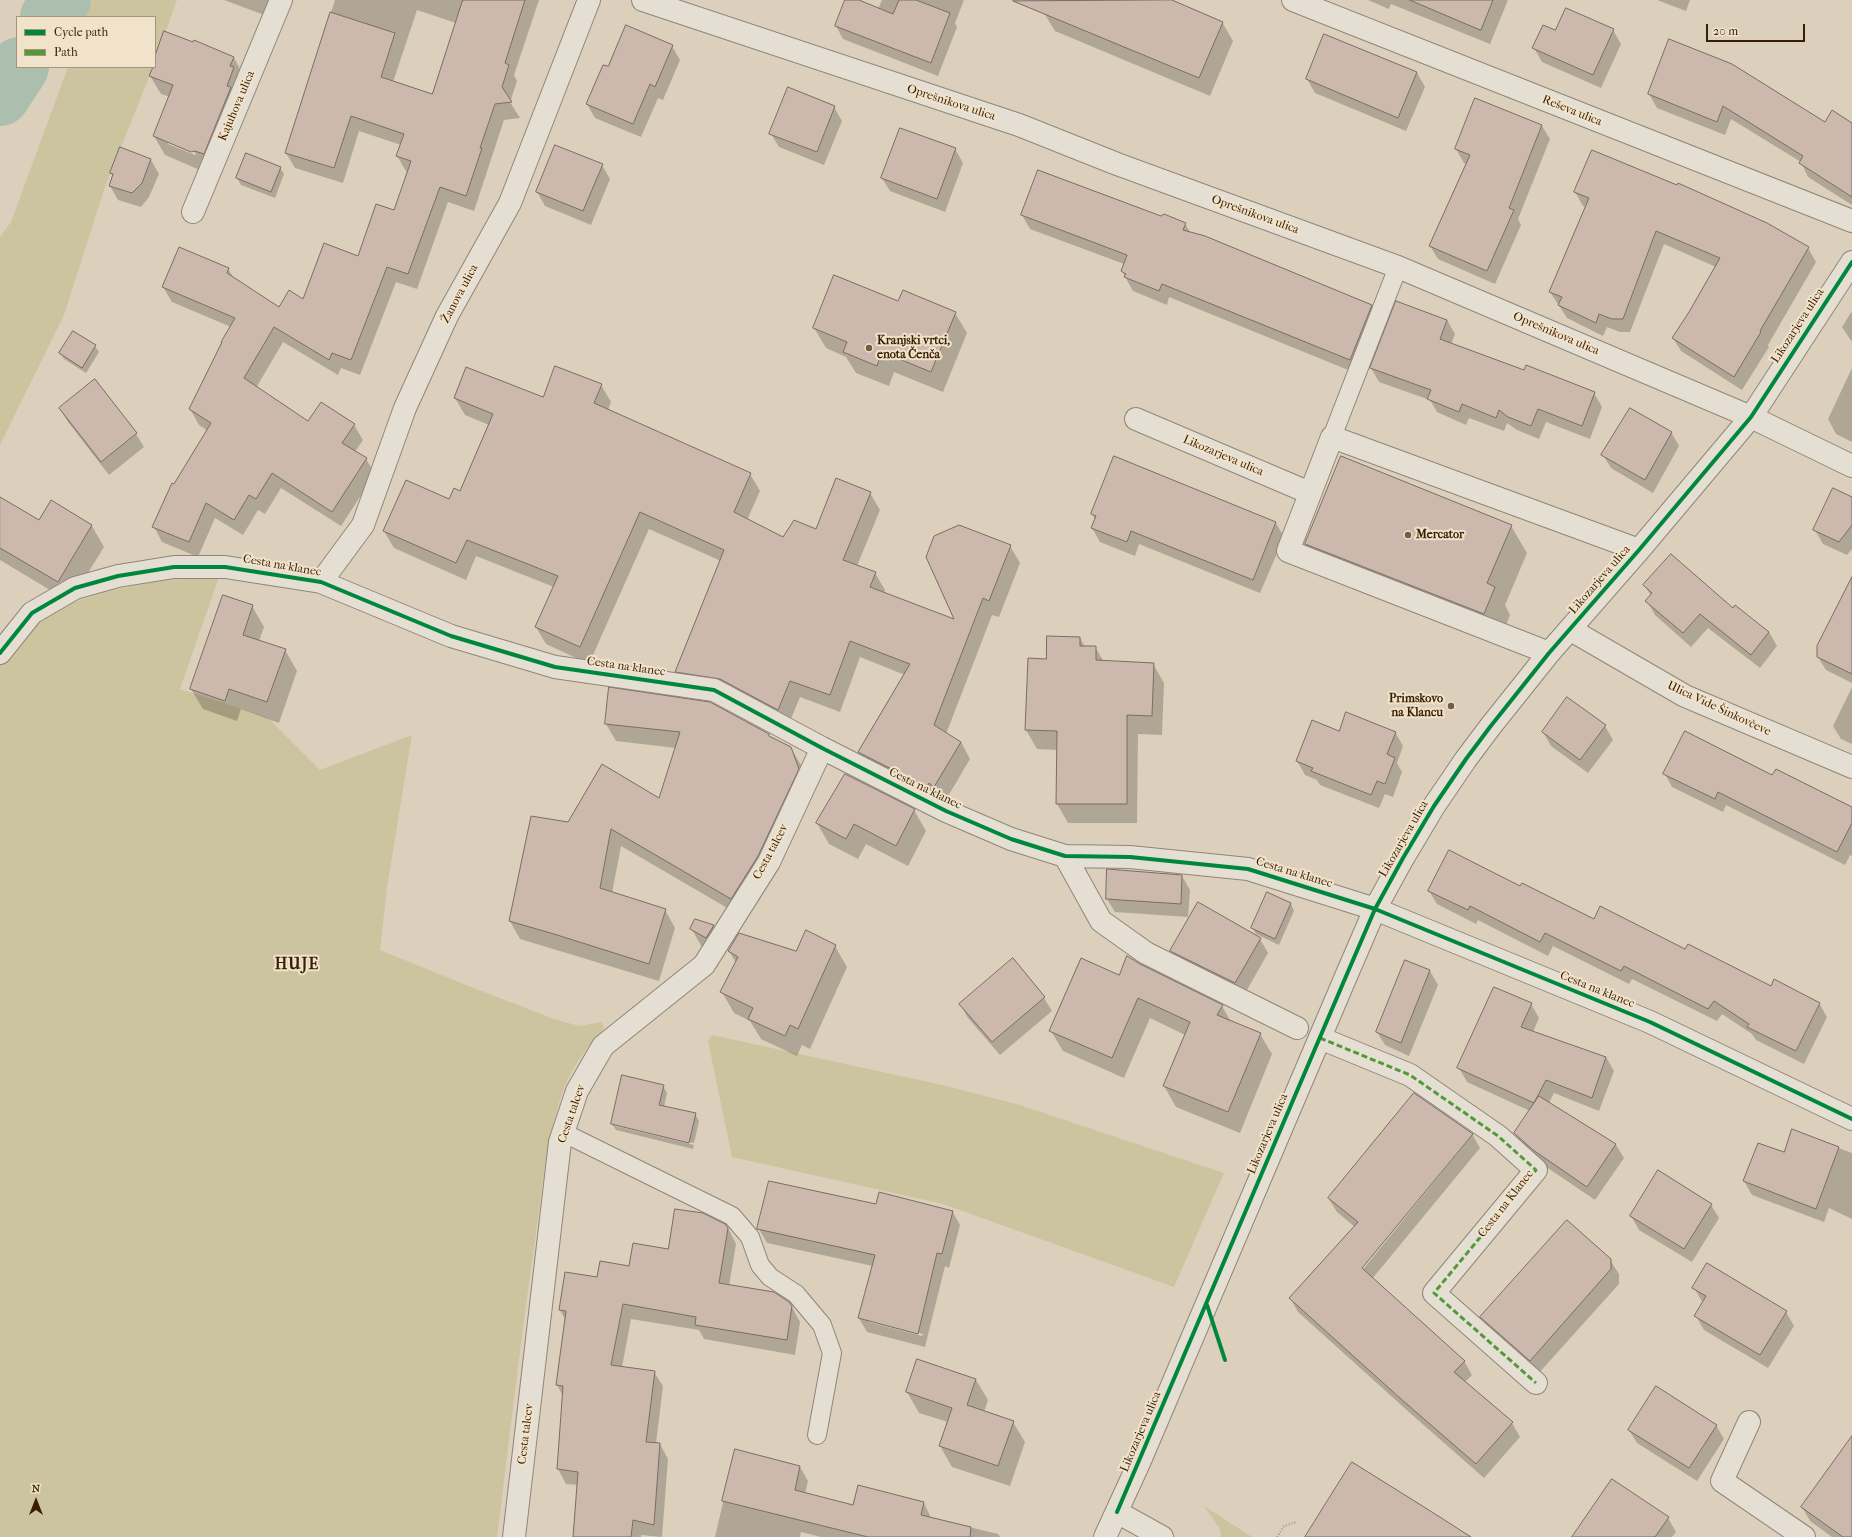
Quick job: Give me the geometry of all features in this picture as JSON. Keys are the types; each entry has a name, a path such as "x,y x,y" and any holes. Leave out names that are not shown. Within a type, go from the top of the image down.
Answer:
{"street":[{"name":"Kajuhova ulica","path":"193,212 280,0"},
{"name":"Žanova ulica","path":"321,582 363,525 405,408 447,316 510,203 589,0"},
{"name":"Oprešnikova ulica","path":"644,0 1020,125 1117,164 1398,267 1751,417 1852,466"},
{"name":"Reševa ulica","path":"1293,0 1852,221"},
{"name":"Likozarjeva ulica","path":"1105,1537 1118,1512 1376,909 1403,858 1438,800 1490,727 1549,653 1571,630 1751,417 1852,262"},
{"name":"Likozarjeva ulica","path":"1136,419 1310,493"},
{"name":"Likozarjeva ulica","path":"1332,437 1639,550"},
{"path":"1332,437 1288,551 1549,653"},
{"name":"Cesta na klanec","path":"0,653 32,613 76,588 118,576 174,567 225,567 321,582 451,636 555,667 714,690 822,748 946,811 1011,839 1065,856 1130,858 1248,869 1376,909 1650,1022 1852,1119"},
{"name":"Ulica Vide Šinkovčeve","path":"1571,630 1685,696 1852,767"},
{"name":"Cesta talcev","path":"514,1537 560,1150 577,1091 603,1046 704,964 769,862 822,748"},
{"path":"1065,856 1101,922 1146,954 1297,1028"},
{"name":"Cesta na Klanec","path":"1320,1038 1410,1075 1498,1136 1536,1170 1434,1293 1536,1383"},
{"path":"1749,1422 1722,1481 1804,1537"},
{"path":"1118,1512 1162,1537"}],"lane":[{"path":"1332,437 1398,267"},
{"path":"564,1133 732,1216 750,1236 760,1265 770,1277 796,1294 822,1325 832,1353 817,1435"}],"path":[{"path":"1277,1537 1284,1526 1296,1522"}],"shaded area":[{"path":"92,0 177,0 156,59 156,16 86,16"},
{"path":"68,68 153,68 105,187 64,315 0,445 0,237 11,222"},
{"path":"219,577 180,689 267,717 320,770 412,735 387,887 380,950 554,1019 579,1026 602,1022 604,1029 582,1056 568,1078 559,1104 550,1141 525,1310 497,1537 0,1537 0,663 39,619 61,606 112,590 165,580"},
{"path":"712,1035 942,1085 1020,1105 1224,1173 1174,1287 943,1204 732,1157 708,1041"},
{"path":"1204,1506 1252,1537 1221,1537 1220,1529"}],"building":[{"path":"463,0 525,0 505,63 509,65 502,87 512,102 495,104 466,196 440,187 408,274 387,267 351,360 332,353 329,360 274,327 244,378 308,421 321,402 355,424 342,443 367,458 332,512 272,473 256,499 249,495 234,520 206,503 189,542 152,527 172,483 174,484 211,423 189,409 221,342 235,318 162,287 179,247 229,268 227,273 279,307 289,290 303,299 324,243 358,256 376,204 394,210 411,161 396,156 404,134 351,116 334,168 285,153 330,12 395,33 381,77 432,94"},
{"path":"845,0 859,0 893,14 899,0 916,0 950,13 931,63 835,26"},
{"path":"1172,0 1223,22 1199,78 1013,1"},
{"path":"1410,0 1493,0 1481,30"},
{"path":"1566,8 1614,29 1593,75 1532,48 1543,25 1555,30"},
{"path":"626,25 673,45 655,87 650,84 633,124 586,104 603,65 608,66"},
{"path":"164,31 193,42 194,40 234,57 230,66 234,67 227,86 231,87 204,154 195,151 191,152 153,136 173,85 149,76 153,68 156,68 156,53"},
{"path":"1324,34 1417,72 1398,118 1306,79"},
{"path":"1669,39 1732,64 1825,122 1832,110 1852,123 1852,197 1799,163 1803,156 1723,106 1717,122 1648,94"},
{"path":"788,87 835,106 817,152 769,134"},
{"path":"1475,98 1542,125 1509,208 1514,210 1487,271 1429,246 1470,155 1455,149"},
{"path":"900,128 956,148 937,199 881,178"},
{"path":"555,145 603,164 583,211 536,192"},
{"path":"120,147 151,159 142,183 132,193 109,186 113,174 110,173"},
{"path":"1592,150 1677,185 1678,183 1767,223 1809,247 1734,377 1672,338 1689,312 1720,258 1656,231 1623,319 1612,319 1599,314 1596,323 1558,305 1562,297 1549,292 1589,198 1574,192"},
{"path":"246,153 281,167 271,192 236,178"},
{"path":"1038,170 1161,216 1164,214 1186,223 1183,230 1205,236 1372,305 1350,360 1162,284 1159,291 1124,277 1126,274 1121,271 1127,255 1021,215"},
{"path":"834,275 898,301 903,290 956,312 931,372 882,352 877,366 843,352 847,342 813,328"},
{"path":"1396,301 1447,320 1440,339 1524,370 1526,365 1595,392 1582,426 1538,409 1531,426 1508,417 1499,410 1496,418 1462,404 1459,412 1427,399 1431,390 1370,368"},
{"path":"73,331 96,345 82,368 59,353"},
{"path":"555,366 602,384 594,403 751,473 734,512 783,537 794,520 816,529 836,478 871,492 843,560 876,572 870,587 954,619 926,557 934,536 959,525 1011,545 989,601 983,598 934,725 961,742 934,787 929,783 927,787 858,752 910,664 850,641 830,695 790,681 778,710 720,679 675,672 724,550 640,512 580,647 535,627 558,576 467,540 456,563 383,531 406,480 449,499 454,488 460,491 493,414 454,398 466,367 543,397"},
{"path":"95,379 137,433 101,462 59,408"},
{"path":"1630,408 1672,432 1645,480 1601,455"},
{"path":"1114,456 1276,522 1253,580 1131,531 1127,542 1091,528 1096,516 1091,514"},
{"name":"Mercator","path":"1341,456 1512,525 1487,583 1495,587 1484,614 1305,544"},
{"path":"1833,488 1852,497 1852,525 1839,542 1813,530"},
{"path":"0,497 39,520 51,500 92,525 58,582 0,548"},
{"path":"1671,554 1733,608 1735,605 1769,632 1751,655 1700,614 1683,633 1645,601 1652,593 1643,585"},
{"path":"1852,577 1852,674 1817,657 1817,646"},
{"path":"223,595 253,605 243,635 286,649 267,702 229,689 225,701 190,689"},
{"path":"1047,636 1080,637 1080,646 1096,646 1096,660 1154,663 1152,716 1127,715 1127,804 1056,804 1057,731 1025,730 1028,658 1046,659"},
{"path":"609,687 710,702 791,747 799,769 758,856 731,899 611,829 600,888 666,909 649,964 509,921 531,816 568,822 602,764 659,798 680,732 605,724"},
{"path":"1567,697 1606,725 1580,760 1542,732"},
{"path":"1346,712 1396,732 1387,754 1395,758 1385,784 1377,781 1371,795 1311,771 1313,768 1296,761 1312,720 1339,731"},
{"path":"1685,731 1772,775 1776,769 1852,807 1852,823 1837,852 1718,792 1715,799 1663,774"},
{"path":"845,774 915,809 896,846 854,824 846,839 816,823"},
{"path":"1449,850 1520,886 1522,883 1594,919 1600,906 1685,949 1688,944 1771,986 1774,979 1820,1003 1796,1051 1747,1027 1749,1024 1714,1001 1708,1009 1624,966 1621,971 1545,933 1540,942 1470,906 1468,910 1428,891"},
{"path":"1107,869 1182,875 1181,904 1106,899"},
{"path":"1267,892 1291,903 1275,939 1251,928"},
{"path":"1198,902 1261,938 1235,983 1170,951"},
{"path":"695,919 714,925 706,938 690,929"},
{"path":"806,930 836,945 798,1029 790,1025 785,1036 748,1019 753,1008 720,992 738,957 728,951 739,933 796,951"},
{"path":"1127,956 1140,964 1223,1005 1217,1015 1261,1033 1228,1112 1163,1086 1190,1022 1138,998 1112,1058 1049,1031 1081,958 1119,975"},
{"path":"1013,958 1045,997 992,1042 959,1004"},
{"path":"1405,960 1430,970 1401,1043 1376,1032"},
{"path":"1494,987 1532,1003 1521,1027 1606,1057 1592,1098 1546,1080 1534,1103 1457,1068"},
{"path":"622,1075 664,1085 659,1105 696,1113 689,1143 611,1124"},
{"path":"1414,1093 1473,1134 1362,1268 1465,1361 1454,1372 1513,1422 1476,1464 1289,1298 1358,1222 1328,1198"},
{"path":"1539,1096 1616,1144 1587,1187 1533,1150 1514,1133"},
{"path":"1792,1129 1839,1147 1816,1209 1743,1181 1758,1143 1784,1152"},
{"path":"1658,1170 1712,1204 1684,1249 1630,1216"},
{"path":"769,1181 876,1204 879,1192 953,1211 942,1254 937,1253 918,1334 858,1318 875,1255 757,1229"},
{"path":"675,1209 703,1213 725,1224 728,1228 719,1283 774,1292 789,1302 792,1306 787,1340 695,1325 696,1317 623,1304 611,1365 655,1371 646,1442 660,1443 654,1525 633,1520 631,1537 573,1537 578,1472 557,1469 563,1386 556,1385 566,1311 559,1310 565,1272 597,1277 600,1261 629,1266 633,1243 668,1249"},
{"path":"1567,1220 1611,1259 1611,1269 1530,1361 1480,1317"},
{"path":"1707,1263 1787,1311 1760,1355 1694,1316 1706,1296 1692,1288"},
{"path":"917,1359 976,1379 967,1405 1014,1421 998,1466 939,1446 952,1408 906,1392"},
{"path":"1656,1386 1717,1425 1689,1468 1628,1430"},
{"path":"1852,1436 1852,1537 1843,1537 1801,1507"},
{"path":"735,1449 800,1466 795,1490 853,1505 858,1485 924,1502 921,1515 971,1527 970,1537 868,1537 722,1501"},
{"path":"1352,1462 1432,1512 1471,1537 1305,1537"},
{"path":"1612,1479 1669,1517 1655,1537 1572,1537"}],"waterway":[{"path":"51,16 61,0"},
{"path":"0,96 18,68"}],"marked path":[{"path":"1320,1038 1410,1075 1498,1136 1536,1170 1434,1293 1536,1383"}],"cycle path":[{"path":"1117,1512 1375,909 1403,858 1434,806 1490,727 1549,653 1639,550 1751,417 1852,262"},
{"path":"0,653 32,613 75,588 118,576 174,567 225,567 321,582 451,636 555,667 714,690 822,748 946,811 1011,839 1065,856 1130,857 1248,869 1375,909 1650,1022 1852,1119"},
{"path":"1207,1305 1225,1360"}],"place":[{"name":"Kranjski vrtci, enota Čenča","path":"869,348"},
{"name":"Mercator","path":"1408,535"},
{"name":"Primskovo na Klancu","path":"1451,706"}],"district":[{"name":"HUJE","path":"297,965"}]}
